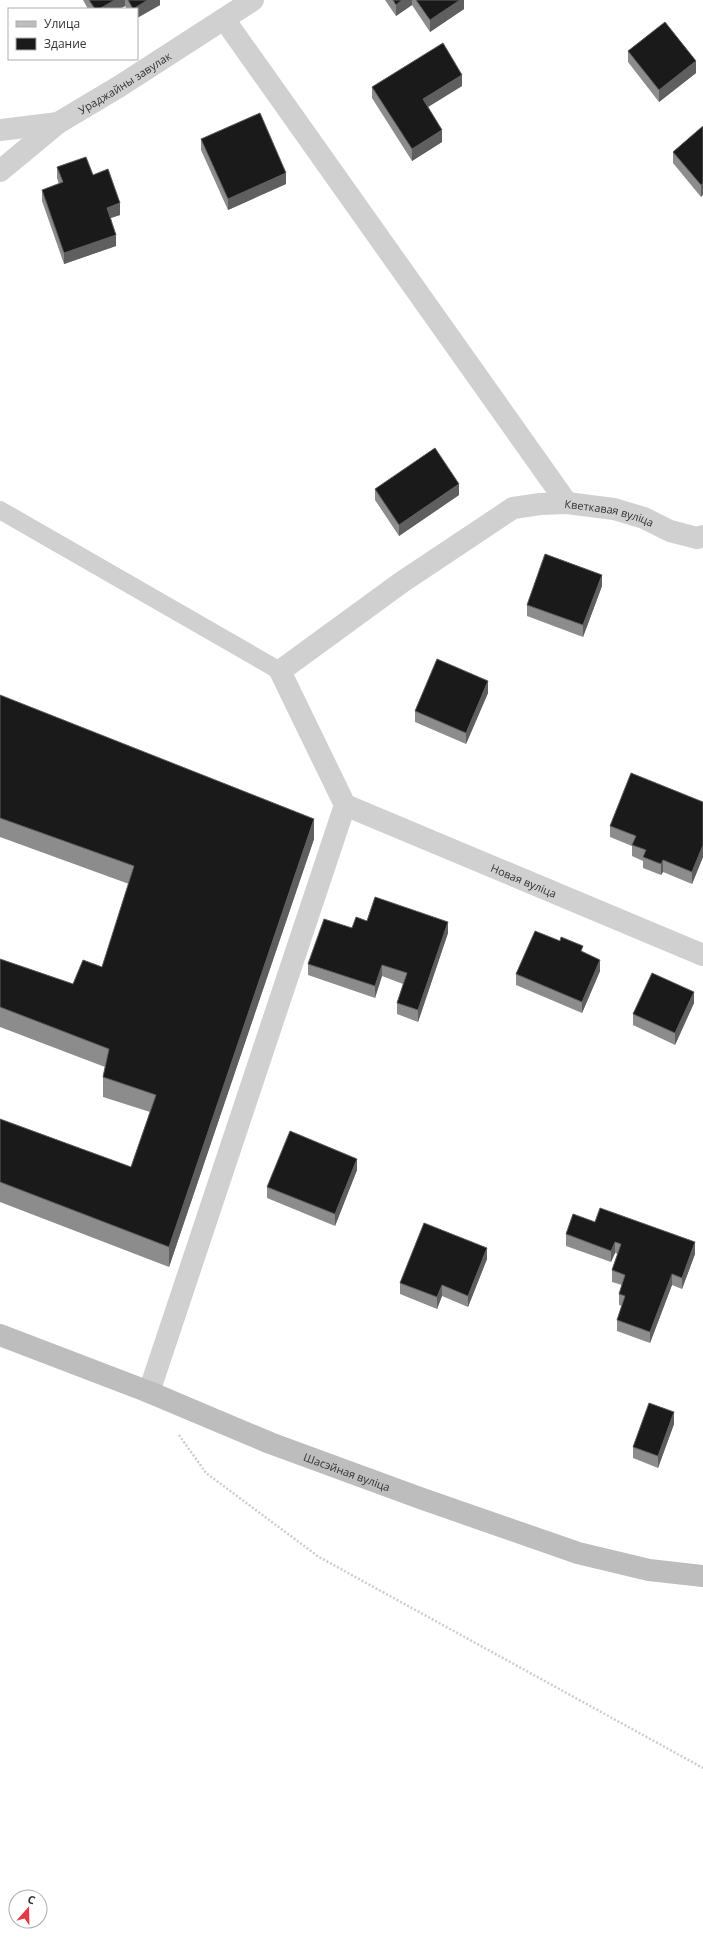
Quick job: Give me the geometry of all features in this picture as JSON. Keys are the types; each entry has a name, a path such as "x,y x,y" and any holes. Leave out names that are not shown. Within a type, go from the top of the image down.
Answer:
{"main road":[{"name":"Шасэйная вуліца","path":"0,1335 149,1392 270,1443 420,1498 578,1553 649,1570 703,1576"}],"street":[{"name":"Ураджайны завулак","path":"0,171 58,123 120,86 253,0"},
{"path":"224,19 567,503"},
{"path":"0,130 58,123"},
{"name":"Кветкавая вуліца","path":"280,671 402,582 512,508 540,504 567,503 614,509 644,518 670,531 697,538 703,536"},
{"path":"149,1392 345,805 280,671"},
{"name":"Новая вуліца","path":"345,805 703,956"}],"lane":[{"path":"0,510 280,671"}],"path":[{"path":"175,1430 206,1473 319,1557 703,1768"}],"building":[{"path":"89,0 115,0 101,8 94,8"},
{"path":"128,0 148,0 135,8 132,8"},
{"path":"393,0 402,0 396,5"},
{"path":"416,0 460,0 430,20"},
{"path":"665,22 696,61 659,90 628,51"},
{"path":"443,43 462,75 423,99 442,130 412,149 372,87"},
{"path":"260,113 286,173 228,199 201,139"},
{"path":"703,126 703,183 701,185 673,152"},
{"path":"86,157 93,175 108,169 120,203 107,208 116,235 64,253 42,190 63,182 57,167"},
{"path":"435,448 459,484 399,525 375,489"},
{"path":"545,554 602,575 583,625 527,605"},
{"path":"437,659 488,681 466,733 415,711"},
{"path":"0,695 314,819 169,1247 0,1182 0,1119 131,1167 156,1095 103,1077 109,1049 0,1007 0,959 73,984 83,960 102,967 134,866 0,818"},
{"path":"631,773 703,802 703,845 692,872 663,860 661,864 643,857 646,850 632,845 636,836 610,826"},
{"path":"375,897 448,922 418,1010 397,1003 407,973 382,965 375,986 308,964 324,919 352,928 356,917 367,921"},
{"path":"535,931 560,941 561,937 583,946 581,951 600,960 582,1002 516,974"},
{"path":"652,973 694,992 675,1033 633,1014"},
{"path":"290,1131 357,1159 335,1214 267,1187"},
{"path":"600,1208 695,1242 682,1278 672,1274 650,1332 617,1320 625,1296 619,1294 625,1275 612,1270 621,1244 615,1242 611,1251 566,1234 573,1214 595,1222"},
{"path":"424,1223 487,1248 468,1296 442,1285 437,1297 400,1283"},
{"path":"649,1403 674,1412 658,1456 633,1447"}]}
